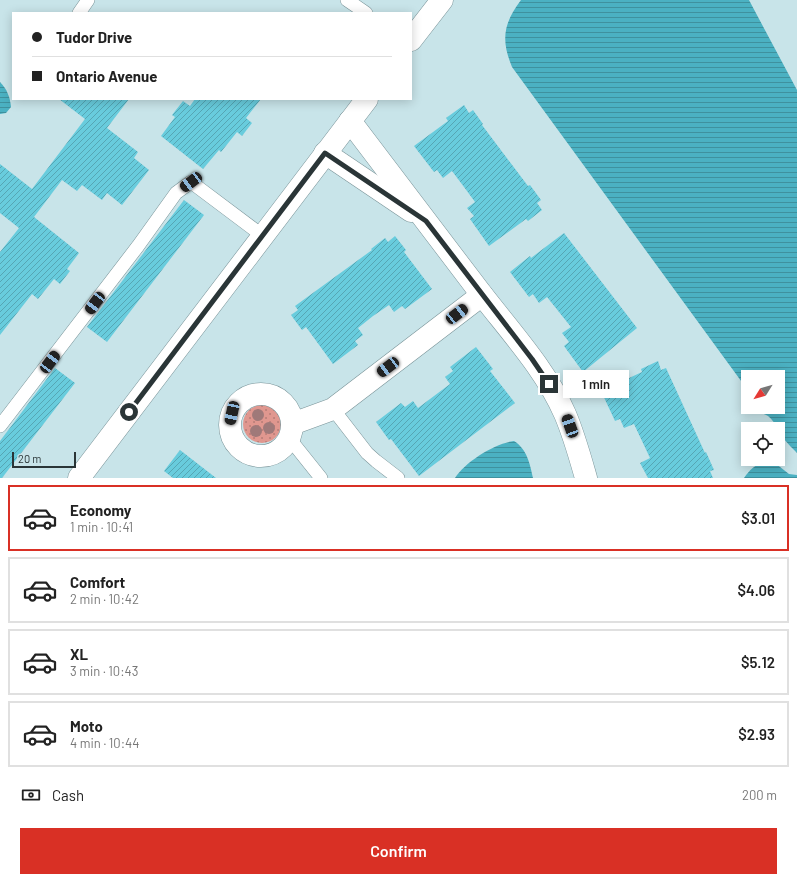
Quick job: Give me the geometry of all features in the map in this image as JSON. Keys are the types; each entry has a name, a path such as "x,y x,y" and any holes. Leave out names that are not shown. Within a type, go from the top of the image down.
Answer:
{"street":[{"path":"412,39 442,0"},
{"path":"78,478 366,100"},
{"path":"350,121 532,359 549,384 565,414 586,478"},
{"path":"325,153 426,221"},
{"path":"291,431 333,409 482,295"}],"lane":[{"path":"80,12 88,0"},
{"path":"348,0 365,12"},
{"path":"0,426 138,246 176,193 191,182 263,236"},
{"path":"333,409 367,452 398,478"},
{"path":"291,431 320,478"}],"shaded area":[{"path":"262,405 272,408 278,414 281,424 278,434 272,440 262,443 252,440 246,434 243,424 246,414 252,408"}],"water":[{"path":"521,0 749,0 797,90 797,453 785,440 785,422 774,422 768,416 761,414 785,414 785,370 741,370 741,381 512,67 508,57 505,40 507,25 510,17"},
{"path":"0,82 8,93 11,107 6,113 0,114"},
{"path":"514,441 525,453 533,478 455,478 466,466 481,454 498,445"},
{"path":"756,466 779,466 789,474 797,475 797,478 744,478"}],"building":[{"path":"60,100 128,100 107,128 138,152 134,158 149,170 122,205 107,193 102,200 82,185 77,191 62,180 34,217 79,253 67,269 70,271 60,284 54,279 38,299 32,294 0,335 0,252 19,228 0,213 0,164 32,189 85,119"},
{"path":"194,100 260,100 246,118 252,123 242,136 237,132 221,152 219,150 203,169 161,136 175,117 172,115 183,101 190,106"},
{"path":"464,105 469,113 473,110 483,124 482,125 528,186 530,185 541,200 537,203 542,210 528,221 526,219 489,246 470,219 474,216 467,208 475,202 452,171 443,178 437,170 434,172 414,146 448,121 446,118"},
{"path":"184,200 204,215 107,342 87,327"},
{"path":"564,233 637,328 583,372 564,346 569,342 562,333 571,327 547,297 539,303 533,294 529,297 510,272 530,256 531,258"},
{"path":"395,236 406,250 404,252 432,289 405,309 402,306 394,312 389,305 373,316 358,328 363,335 355,341 358,345 333,364 306,327 302,330 291,315 298,310 295,306 372,250 371,249 385,238 388,242"},
{"path":"476,347 493,369 490,371 515,403 419,476 376,422 401,403 405,407 413,401 418,408 450,384 445,377 453,371 450,367"},
{"path":"658,361 661,370 666,368 705,453 706,452 714,470 710,471 713,478 648,478 640,463 650,458 634,424 624,428 620,419 615,421 601,391 642,372 641,369"},
{"path":"55,368 75,383 2,478 0,478 0,441"},
{"path":"180,450 216,478 173,478 164,471"}],"route":[{"path":"129,412 325,153 426,221 532,359 549,384"}]}
